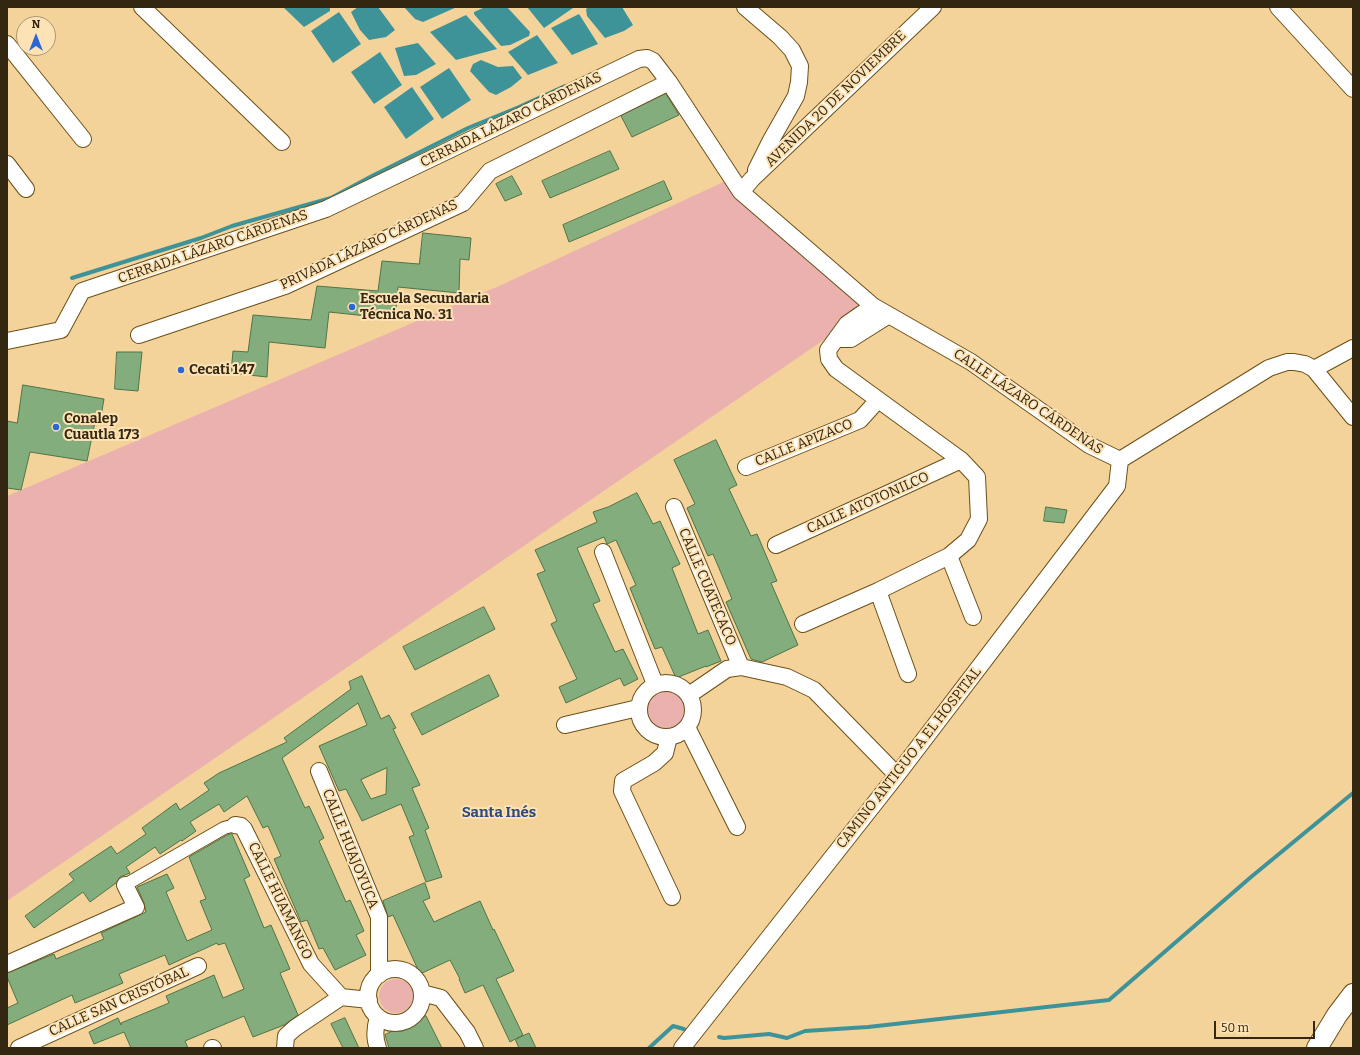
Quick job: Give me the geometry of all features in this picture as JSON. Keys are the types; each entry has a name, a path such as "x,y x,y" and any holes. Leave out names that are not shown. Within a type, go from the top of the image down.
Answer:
{"street":[{"path":"142,7 282,142"},
{"path":"745,7 780,37 792,50 800,66 796,96 770,142 752,179"},
{"name":"AVENIDA 20 DE NOVIEMBRE","path":"741,192 752,179 933,7"},
{"path":"1278,7 1351,83"},
{"path":"7,44 84,139"},
{"name":"CERRADA LÁZARO CÁRDENAS","path":"7,342 61,330 82,291 326,208 638,59 647,58 653,61 669,82 741,192 873,306 889,315"},
{"name":"PRIVADA LÁZARO CÁRDENAS","path":"139,335 285,286 463,202 490,171 669,82"},
{"path":"7,164 26,189"},
{"path":"803,624 878,591 949,556 968,540 979,519 977,477 961,460 836,368 829,359 828,350 847,324 873,306"},
{"path":"836,339 851,339 889,315"},
{"name":"CALLE LÁZARO CÁRDENAS","path":"889,315 971,362 1089,445 1120,460 1269,368 1281,363 1294,362 1305,364 1314,369"},
{"path":"1353,348 1314,369 1353,417"},
{"name":"CALLE APIZACO","path":"746,467 860,420 878,400"},
{"name":"CALLE ATOTONILCO","path":"776,545 961,460"},
{"name":"CAMINO ANTIGUO A EL HOSPITAL","path":"682,1048 897,775 1117,486 1120,460"},
{"name":"CALLE CUATECACO","path":"674,507 741,667"},
{"path":"603,552 655,684"},
{"path":"949,556 973,617"},
{"path":"878,591 908,674"},
{"path":"689,696 727,669 741,667 787,678 814,690 897,775"},
{"path":"665,682 674,684 683,688 689,696 693,711 691,720 687,727 676,735 669,737 656,736 646,730 639,719 638,708 643,693 655,684 665,682"},
{"path":"565,725 638,708"},
{"path":"687,727 737,827"},
{"path":"669,737 665,753 654,763 624,781 622,791 672,897"},
{"name":"CALLE HUAJOYUCA","path":"318,771 379,917 379,975"},
{"path":"7,964 136,907 125,885 224,828 235,825"},
{"name":"CALLE HUAMANGO","path":"235,825 244,829 311,964 341,997"},
{"name":"CALLE SAN CRISTÓBAL","path":"19,1048 198,966"},
{"path":"395,969 404,970 412,975 418,981 422,993 421,1005 417,1013 403,1022 394,1023 378,1017 372,1010 368,992 372,983 379,975 386,971 395,969"},
{"path":"422,993 441,998 467,1032 475,1048"},
{"path":"1318,1048 1337,1015 1353,994"},
{"path":"286,1042 295,1028 341,997 369,1000"},
{"path":"378,1017 375,1041 378,1048"}],"shaded area":[{"path":"732,178 873,306 7,901 7,496 499,286"},
{"path":"665,689 680,695 686,710 680,725 665,731 650,725 644,710 650,695"},
{"path":"393,979 399,979 403,980 410,986 413,996 412,1003 406,1010 399,1013 393,1013 389,1012 382,1006 379,999 379,993 380,989 386,982"}],"water":[{"path":"283,7 330,7 330,11 304,27"},
{"path":"358,7 378,7 395,30 386,37 369,40 360,30 351,12"},
{"path":"404,7 457,7 423,22 415,19"},
{"path":"485,7 507,7 530,32 529,36 510,45 501,46 474,14 474,12"},
{"path":"527,7 572,7 573,8 544,28"},
{"path":"589,7 622,7 633,25 624,31 605,38 587,16 586,9"},
{"path":"339,12 361,44 333,63 311,31"},
{"path":"579,14 598,44 572,55 551,28"},
{"path":"466,15 497,49 456,60 430,32"},
{"path":"537,35 558,63 528,75 508,52"},
{"path":"418,43 436,64 416,75 404,76 395,48"},
{"path":"380,52 402,85 374,104 351,72"},
{"path":"481,60 498,67 513,66 522,78 511,87 496,95 489,92 470,71 473,64"},
{"path":"449,68 471,100 442,119 420,87"},
{"path":"412,87 434,119 406,139 384,107"}],"building":[{"path":"666,94 679,115 632,137 621,116"},
{"path":"610,151 619,169 550,198 542,181"},
{"path":"512,176 522,194 505,201 496,184"},
{"path":"664,181 672,199 569,242 563,225"},
{"path":"423,233 471,238 469,260 460,259 459,293 398,287 395,319 329,312 325,348 269,342 267,377 231,373 233,351 248,352 253,315 311,320 317,286 378,291 382,261 419,264"},
{"path":"117,352 142,352 138,391 115,389"},
{"path":"23,385 104,399 100,422 95,422 87,461 30,452 21,490 7,488 7,421 17,423"},
{"path":"716,440 737,485 729,489 751,536 757,534 777,581 771,583 798,645 762,662 751,659 726,602 732,599 713,554 708,556 687,508 695,504 674,460"},
{"path":"637,493 653,524 660,521 680,564 672,568 698,634 708,630 721,661 676,678 662,647 655,649 630,588 636,585 616,540 607,544 604,537 577,548 600,601 593,604 615,652 623,649 638,679 624,686 620,678 566,703 559,687 577,679 551,624 557,621 537,574 545,571 535,550 597,522 593,512 608,507"},
{"path":"1046,507 1067,510 1064,523 1044,521"},
{"path":"484,607 495,629 415,670 403,647"},
{"path":"489,675 499,696 422,735 411,714"},
{"path":"362,676 381,719 389,715 396,728 393,729 420,785 412,788 429,828 425,830 442,877 426,882 409,837 414,835 401,804 362,821 346,789 339,791 319,746 367,725 358,703 282,758 305,808 309,806 324,838 319,841 346,902 350,900 364,931 356,935 366,955 335,970 323,948 319,949 307,920 301,922 274,859 281,856 268,826 263,828 247,796 224,812 219,804 190,822 196,831 182,841 181,840 160,854 155,847 126,867 130,873 120,877 116,883 90,902 83,892 34,928 25,916 74,880 69,874 111,846 117,854 146,834 142,828 176,803 180,810 209,790 204,783 219,773 287,742 284,738 351,689 349,682","holes":["387,768 386,794 371,799 361,780"]},
{"path":"232,834 250,876 244,879 264,928 271,925 290,969 280,973 298,1015 284,1025 253,1037 244,1016 185,1041 188,1048 131,1048 124,1032 94,1044 89,1032 118,1018 121,1025 121,1023 169,1003 166,996 214,975 223,998 244,989 225,943 218,945 217,943 169,965 165,955 119,974 123,983 75,1003 72,995 7,1025 7,1008 18,1003 7,977 7,973 54,954 56,959 104,939 101,933 146,912 137,887 167,874 174,888 166,892 187,941 212,930 200,901 206,899 189,857 227,835"},
{"path":"425,883 430,898 423,901 434,922 480,901 514,971 496,979 523,1035 516,1039 529,1033 536,1048 519,1048 515,1039 510,1042 483,985 465,993 460,979 450,960 420,974 393,915 388,917 383,901"},
{"path":"426,1016 442,1048 389,1048 385,1035"},
{"path":"345,1018 359,1048 343,1048 331,1024"}],"waterway":[{"path":"72,278 201,238 232,226 331,198 468,128 565,86"},
{"path":"719,1037 724,1038 769,1034 787,1038 805,1031 868,1027 1109,1000 1251,877 1353,793"},
{"path":"649,1048 673,1026 684,1029"}],"place":[{"name":"Escuela Secundaria Técnica No. 31","path":"352,307"},
{"name":"Cecati 147","path":"181,370"},
{"name":"Conalep Cuautla 173","path":"56,427"}],"district":[{"name":"Santa Inés","path":"499,813"}]}
